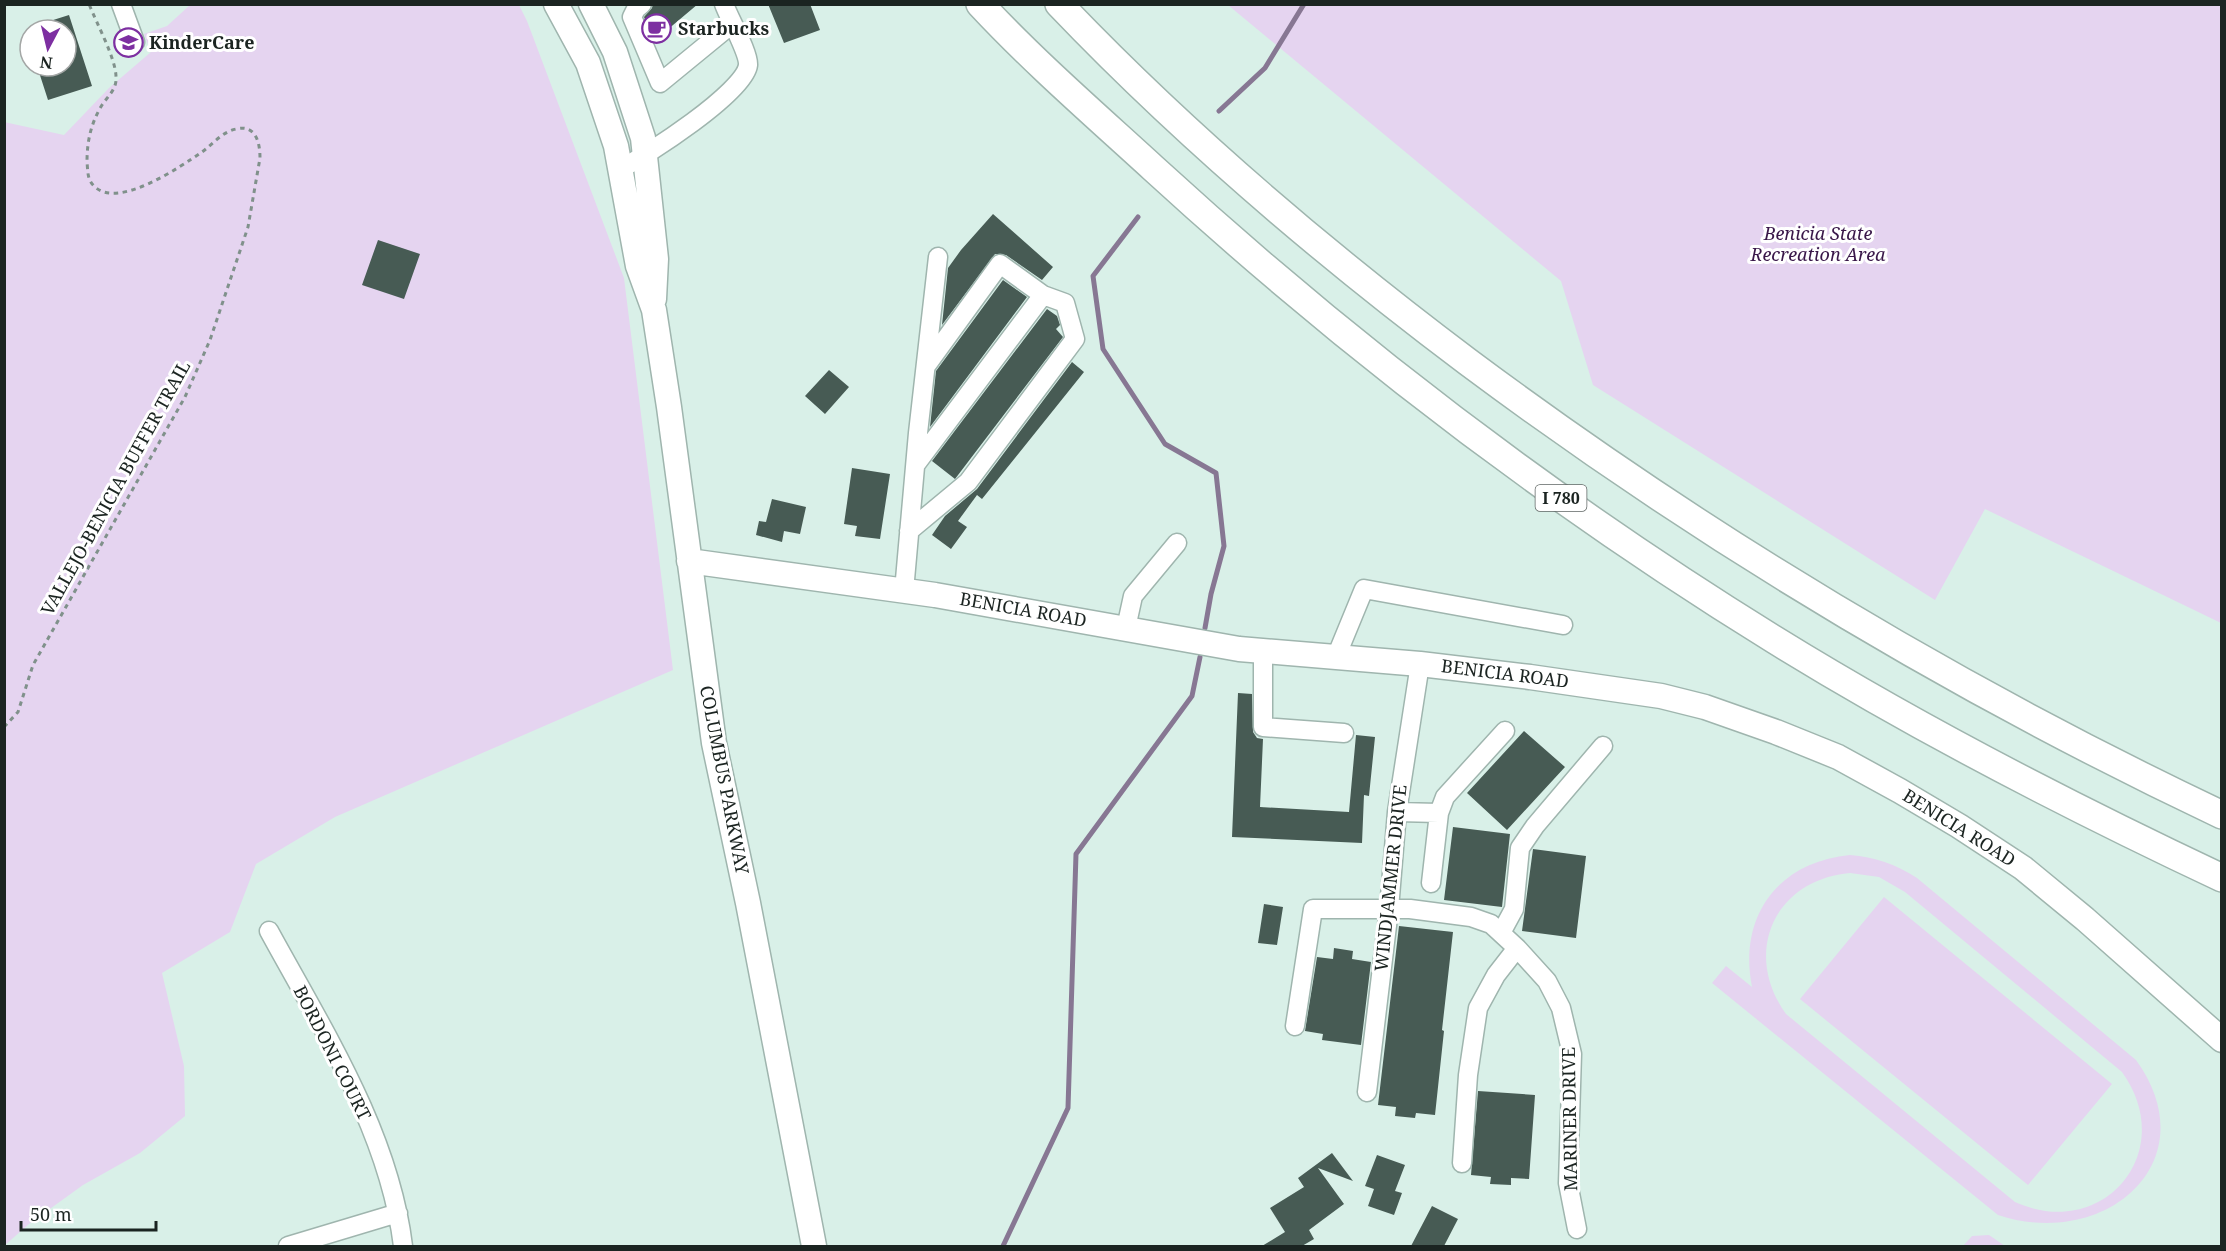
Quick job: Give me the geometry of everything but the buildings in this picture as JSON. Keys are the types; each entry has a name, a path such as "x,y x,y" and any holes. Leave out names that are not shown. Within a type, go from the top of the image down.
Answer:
{"highway":[{"name":"I 780","path":"980,4 1066,89 1238,246 1380,362 1537,482 1706,597 1777,642 1900,714 2022,781 2222,878"},
{"path":"1059,4 1204,146 1274,208 1394,306 1601,459 1784,579 1944,672 2046,728 2222,815"}],"main road":[{"name":"COLUMBUS PARKWAY","path":"556,4 588,63 615,146 638,267 654,310"},
{"name":"COLUMBUS PARKWAY","path":"591,4 615,52 643,138 656,258 654,310 714,743 814,1246"},
{"name":"BENICIA ROAD","path":"689,561 904,591 1239,649 1420,664 1530,677 1661,696 1705,707 1776,732 1838,758 1949,820 2023,868 2085,919 2222,1040"}],"street":[{"path":"121,4 135,42"},
{"path":"642,4 636,9 632,18 660,83 732,24"},
{"path":"620,169 645,156 729,94 743,78 748,65 746,53 724,4"},
{"path":"904,591 915,465 938,257"},
{"path":"909,531 968,482 1075,339 1065,303 1043,295 1000,264 926,366"},
{"path":"915,465 1043,295"},
{"path":"1126,628 1133,596 1177,543"},
{"path":"1336,657 1364,589 1563,625"},
{"path":"1263,651 1263,727 1344,733"},
{"name":"WINDJAMMER DRIVE","path":"1367,1092 1389,909 1397,812 1420,664"},
{"path":"1431,883 1439,813 1445,797 1505,731"},
{"path":"1501,933 1514,909 1520,848 1535,826 1603,746"},
{"path":"1397,812 1439,813"},
{"name":"MARINER DRIVE","path":"1295,1026 1313,909 1410,909 1471,918 1491,924 1547,981 1561,1008 1572,1054 1568,1183 1577,1229"},
{"name":"BORDONI COURT","path":"269,931 341,1063 374,1137 398,1213 403,1246"},
{"path":"1462,1162 1468,1075 1478,1008 1496,975 1517,948"},
{"path":"288,1246 398,1213"}],"path":[{"name":"VALLEJO-BENICIA BUFFER TRAIL","path":"4,727 18,712 33,665 179,407 202,359 248,227 260,158 260,147 255,134 248,129 236,129 134,191 119,194 105,193 95,187 88,178 87,141 99,112 113,91 117,75 89,4"}],"green space":[{"path":"190,5 519,5 624,278 673,670 335,817 256,864 230,932 162,973 184,1066 185,1116 140,1153 83,1185 29,1224 4,1246 4,122 64,135 109,88 151,52 144,34 167,26"},
{"name":"Benicia State Recreation Area","path":"1228,5 2221,5 2221,623 1985,509 1935,600 1593,385 1561,281"},
{"path":"1850,855 1868,857 1893,865 1917,878 2136,1060 2155,1097 2160,1132 2153,1163 2135,1189 2108,1208 2075,1220 2038,1223 1998,1215 1712,983 1726,966 1752,987 1749,961 1751,937 1758,916 1769,897 1784,881 1802,869 1825,860","holes":["1850,873 1879,877 1905,892 2122,1072 2137,1102 2142,1131 2137,1158 2123,1182 2103,1199 2077,1210 2047,1211 2015,1202 1786,1014 1773,991 1767,967 1767,944 1773,923 1785,905 1802,889 1824,879"]},
{"path":"1884,897 2112,1084 2028,1185 1800,999"},
{"path":"1989,1235 2005,1246 1963,1246 1972,1236"}],"waterway":[{"path":"1219,111 1265,68 1304,4"},
{"path":"1138,217 1093,276 1103,349 1165,444 1216,473 1224,546 1211,594 1205,628"},
{"path":"1003,1246 1068,1108 1076,854 1192,696 1200,657"}],"place":[{"name":"Starbucks","path":"657,29"},
{"name":"KinderCare","path":"128,43"}]}
